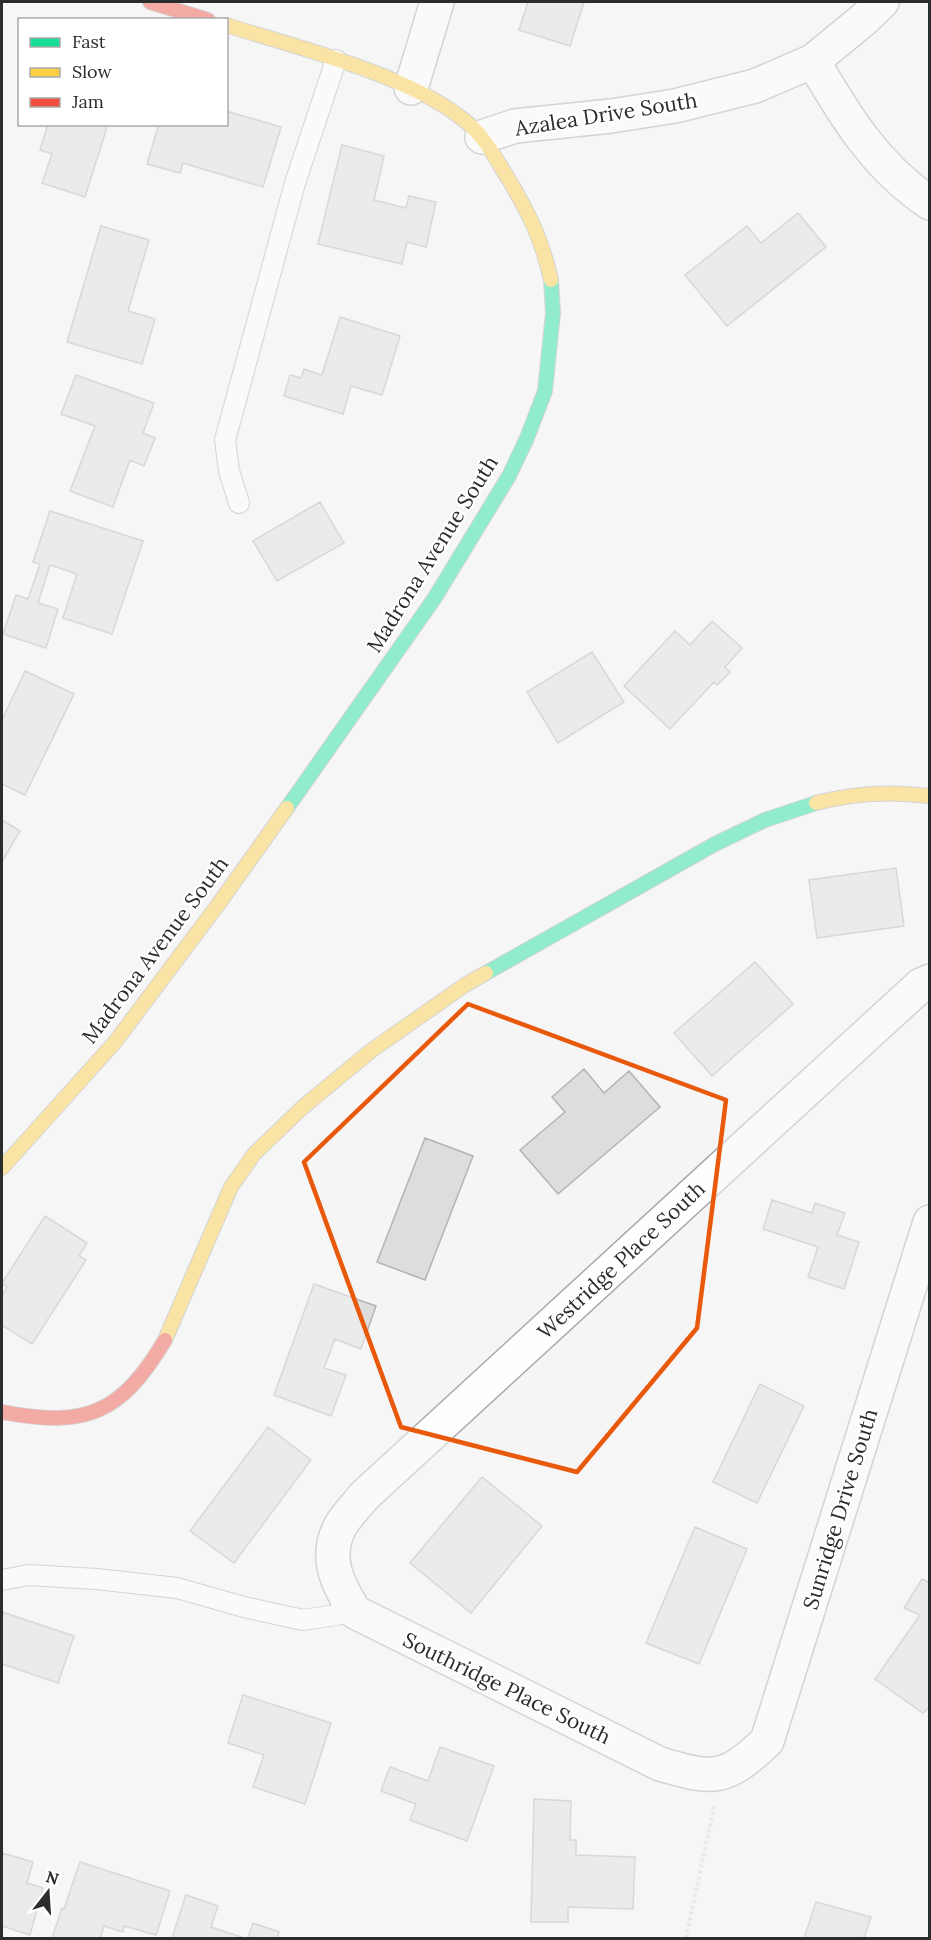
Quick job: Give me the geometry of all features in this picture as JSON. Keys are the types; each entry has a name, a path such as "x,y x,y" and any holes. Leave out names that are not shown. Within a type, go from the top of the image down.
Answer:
{"main road":[{"path":"150,2 202,18"},
{"name":"Madrona Avenue South","path":"2,1168 115,1042 220,902 434,598 509,476 545,391 553,313 553,289 544,249 526,208 482,137 465,121 440,104 377,73 228,26"},
{"path":"2,1412 33,1418 71,1418 94,1413 118,1399 133,1386 151,1364 166,1339 231,1187 254,1154 303,1107 372,1050 465,985 704,850 751,826 825,800 872,792 915,793 930,796"}],"street":[{"path":"411,88 438,2"},
{"name":"Azalea Drive South","path":"482,137 515,126 611,116 675,106 755,86 813,61 863,21 882,2"},
{"path":"813,61 844,115 885,167 930,203"},
{"name":"Westridge Place South","path":"355,1612 341,1589 331,1554 341,1525 364,1496 921,985 930,981"},
{"name":"Sunridge Drive South","path":"721,1774 744,1763 767,1741 930,1222"},
{"name":"Southridge Place South","path":"355,1612 660,1764 697,1775 721,1774"}],"lane":[{"path":"239,503 229,471 225,440 295,183 336,60"},
{"path":"2,1580 28,1575 97,1579 177,1588 244,1607 303,1620 355,1612"}],"path":[{"path":"686,1938 721,1774"}],"highlighted area":[{"path":"468,1004 726,1100 697,1328 577,1472 401,1427 304,1162"}],"building":[{"path":"528,2 584,2 570,46 519,30"},
{"path":"228,112 281,127 263,187 183,163 180,173 147,164 158,126 228,126"},
{"path":"47,126 107,126 85,197 42,183 52,154 40,150"},
{"path":"342,145 384,156 374,200 406,208 409,196 436,202 426,247 407,242 402,264 318,244"},
{"path":"798,213 826,247 727,326 685,275 747,226 761,243"},
{"path":"101,226 149,240 128,311 155,319 142,364 67,342"},
{"path":"340,317 400,336 382,395 351,386 343,414 284,396 290,375 301,378 304,369 322,375"},
{"path":"76,375 154,403 143,433 155,438 144,466 130,460 113,507 70,491 95,426 61,414"},
{"path":"320,502 344,543 277,581 253,541"},
{"path":"50,511 143,541 112,634 63,618 77,574 50,565 38,603 58,609 46,648 3,634 16,595 28,599 40,564 33,562"},
{"path":"712,621 742,648 725,667 730,672 717,685 714,682 670,729 624,686 675,631 690,645"},
{"path":"592,652 624,702 558,743 527,692"},
{"path":"25,671 74,694 25,795 2,784 2,720"},
{"path":"2,820 20,831 2,862"},
{"path":"896,868 904,926 817,938 809,880"},
{"path":"755,962 793,1004 712,1076 674,1033"},
{"path":"584,1069 604,1093 629,1071 660,1107 558,1194 520,1150 565,1112 552,1097"},
{"path":"425,1138 473,1156 425,1280 377,1262"},
{"path":"772,1200 812,1213 815,1203 845,1213 837,1235 859,1242 844,1289 808,1277 818,1247 763,1229"},
{"path":"45,1216 87,1243 79,1256 86,1260 32,1344 2,1325 2,1296 7,1287 2,1283"},
{"path":"314,1284 376,1306 361,1349 335,1339 324,1368 346,1375 331,1416 274,1395"},
{"path":"760,1384 804,1406 757,1503 713,1482"},
{"path":"268,1427 311,1460 234,1563 190,1531"},
{"path":"482,1477 542,1526 471,1613 410,1563"},
{"path":"695,1527 747,1549 699,1664 646,1643"},
{"path":"922,1579 930,1583 930,1707 923,1713 875,1679 920,1615 904,1608"},
{"path":"2,1612 74,1636 58,1683 2,1664"},
{"path":"243,1695 331,1723 305,1804 253,1787 264,1755 228,1743"},
{"path":"440,1747 494,1766 467,1841 410,1820 416,1804 381,1791 390,1767 428,1781"},
{"path":"534,1799 571,1801 570,1840 576,1840 576,1855 635,1857 633,1909 568,1907 568,1922 531,1922"},
{"path":"2,1853 33,1862 27,1883 43,1888 30,1935 2,1926"},
{"path":"80,1862 170,1891 156,1935 124,1926 123,1932 104,1926 100,1938 52,1938"},
{"path":"186,1895 218,1906 211,1927 244,1938 172,1938"},
{"path":"816,1902 871,1917 864,1938 804,1938"},
{"path":"253,1923 279,1932 277,1938 248,1938"}],"traffic: fast":[{"path":"287,808 434,599 509,476 545,391 553,313 551,280"},
{"path":"486,973 715,844 765,820 816,803"}],"traffic: slow":[{"path":"228,26 363,68 433,99 461,118 486,143 523,205 539,240 551,280"},
{"path":"816,803 873,794 930,796"},
{"path":"2,1168 115,1042 287,808"},
{"path":"165,1340 231,1187 254,1154 303,1107 372,1050 465,985 486,973"}],"traffic: jam":[{"path":"150,2 202,18"},
{"path":"2,1412 31,1417 57,1418 79,1416 98,1410 116,1400 133,1385 165,1340"}]}
